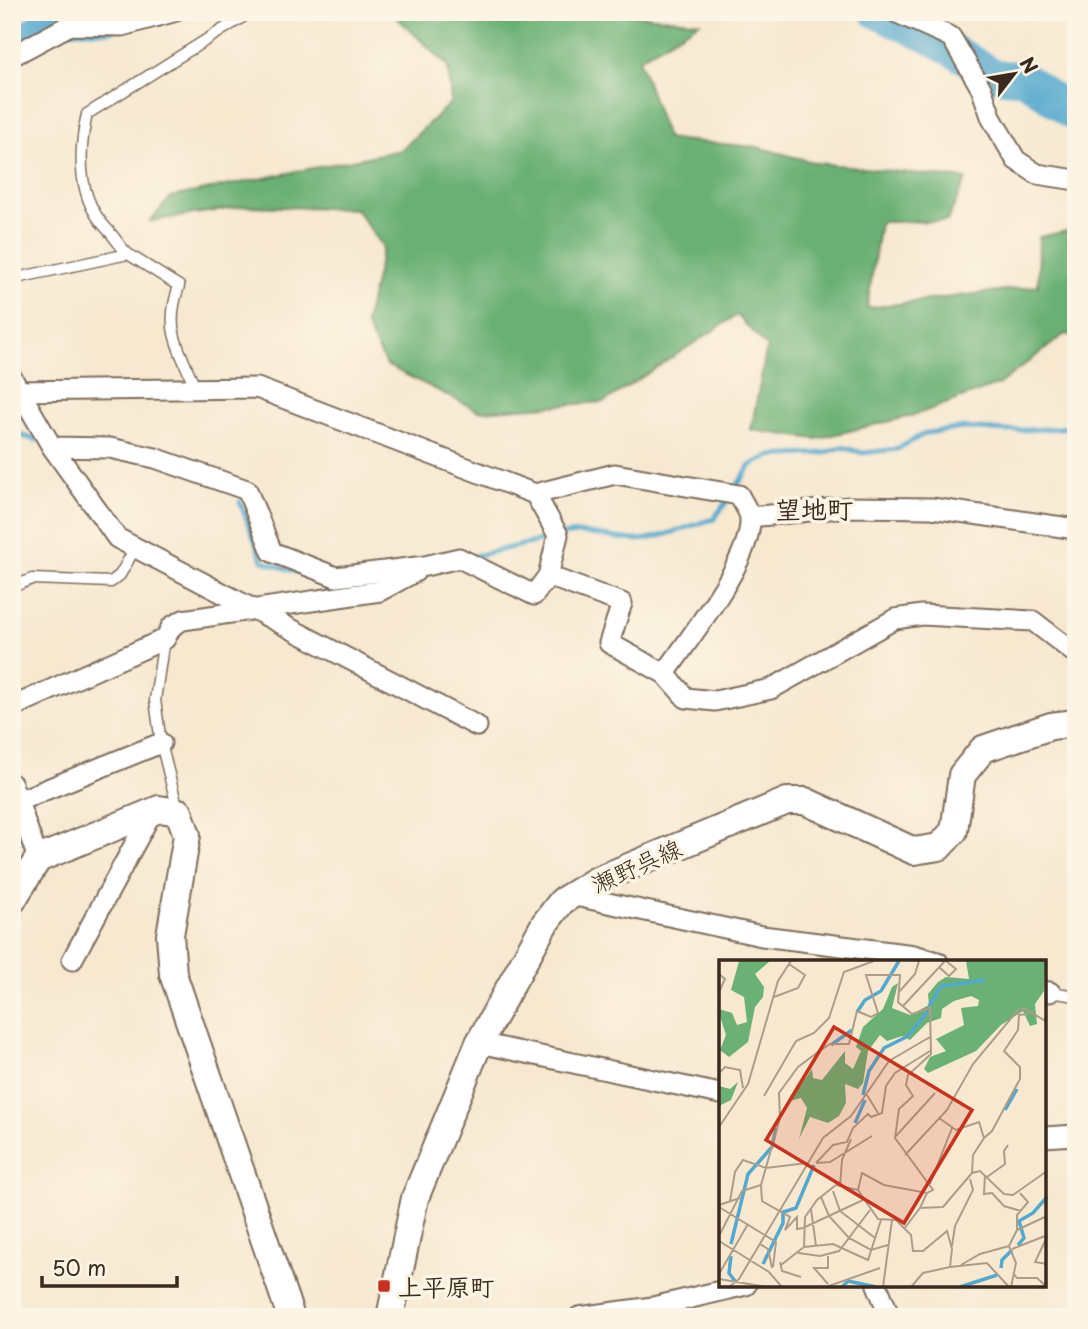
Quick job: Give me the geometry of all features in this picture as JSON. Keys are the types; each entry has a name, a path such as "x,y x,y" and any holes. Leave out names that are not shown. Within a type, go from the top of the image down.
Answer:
{"main road":[{"name":"瀬野呉線","path":"390,1317 415,1198 479,1044 545,923 562,901 607,876 787,801 805,801 914,851 939,847 954,831 962,775 984,749 1030,732 1076,723"},
{"path":"12,901 38,859 159,809 179,812 187,835 170,935 173,974 291,1317"}],"street":[{"path":"12,56 70,25 122,26 173,12"},
{"path":"895,12 951,37 981,88 992,119 1016,160 1037,174 1076,180"},
{"path":"15,387 196,390 257,388 535,494 615,474 739,495 750,517 747,540 727,583 665,674"},
{"path":"15,387 52,447 117,538 477,726"},
{"path":"52,447 110,448 144,455 247,490 272,552 337,577 425,566 459,558 534,595 548,576 558,535 535,494"},
{"path":"750,517 849,507 932,508 1076,528"},
{"path":"12,707 164,639 172,625 183,620 250,608 380,591 425,566"},
{"path":"548,576 622,603 609,643 665,674 686,698 715,701 771,689 895,619 922,615 1033,621 1076,654"},
{"path":"38,859 15,792 161,743"},
{"path":"72,960 152,812"},
{"path":"571,895 762,936 914,955 934,960"},
{"path":"479,1044 719,1094"},
{"path":"1046,1137 1076,1135"},
{"path":"579,1317 653,1307 738,1287"},
{"path":"878,1287 890,1317"}],"lane":[{"path":"196,390 172,330 170,313 178,286 116,245 87,199 79,149 88,114 251,12"},
{"path":"12,279 128,254"},
{"path":"12,587 32,579 111,582 120,575 135,548"},
{"path":"164,639 155,699 161,743 179,812"},
{"path":"1047,992 1076,996"}],"green space":[{"path":"391,12 607,12 700,22 639,59 667,139 757,147 817,163 966,179 947,221 880,222 867,308 1038,286 1039,237 1076,229 1076,336 1065,334 999,384 915,415 816,439 751,430 767,347 737,315 604,402 479,411 386,365 365,324 383,247 356,209 246,206 150,221 171,197 401,150 451,102 448,66"}],"waterway":[{"path":"876,12 937,41 996,76 1024,78 1076,116"},
{"path":"12,46 60,17 108,17"},
{"path":"734,490 751,465 769,456 825,453 842,447 863,453 897,449 926,433 965,428 1006,431 1076,427"},
{"path":"12,433 37,440"},
{"path":"562,535 581,533 629,540 657,537 714,519 729,498"},
{"path":"240,502 263,561 323,581"},
{"path":"470,557 552,538"}],"place":[{"name":"上平原町","path":"384,1286"}],"district":[{"name":"望地町","path":"814,508"}]}
